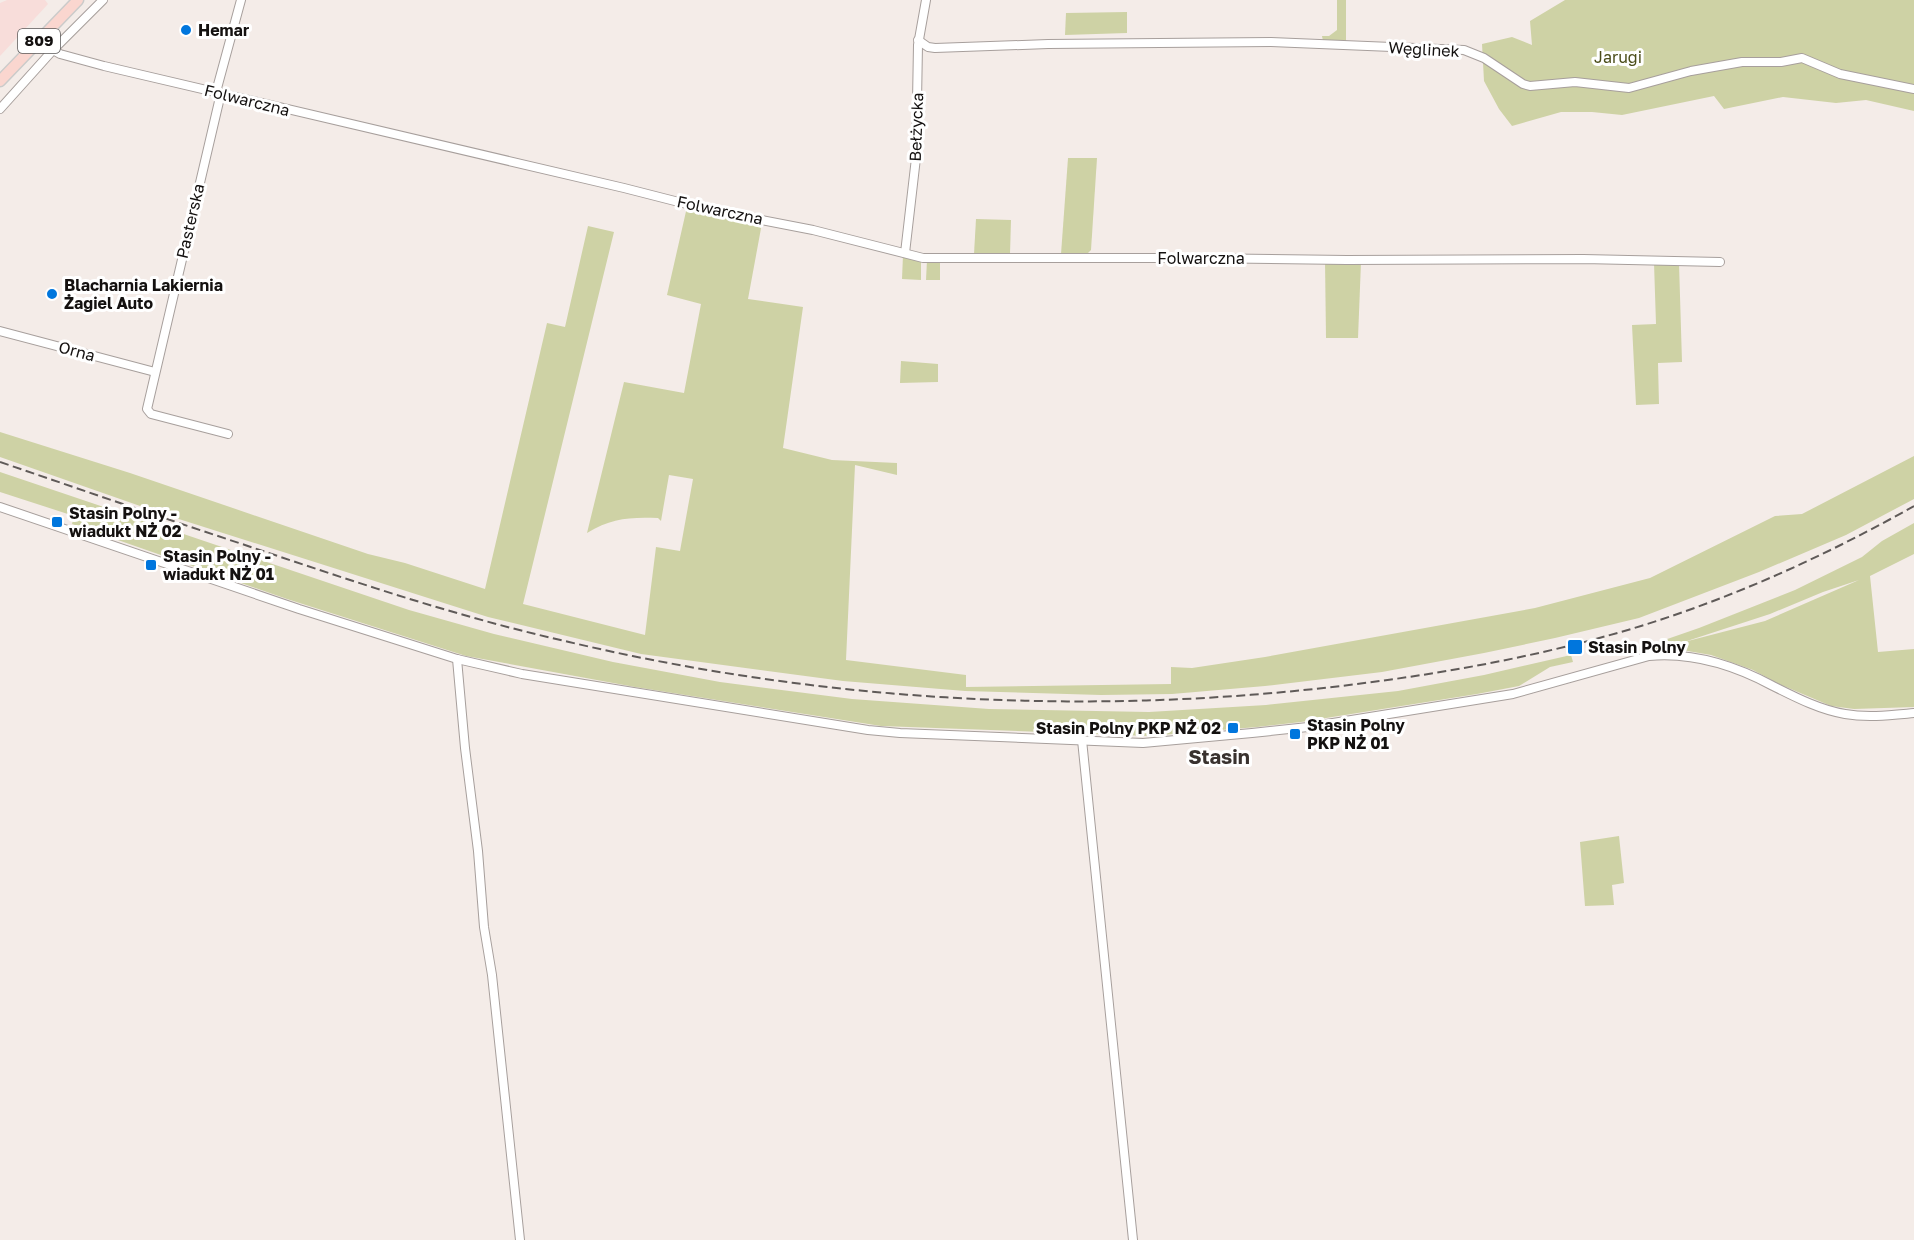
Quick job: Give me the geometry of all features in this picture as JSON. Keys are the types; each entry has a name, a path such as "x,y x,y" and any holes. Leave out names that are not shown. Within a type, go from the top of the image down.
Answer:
{"main road":[{"name":"809","path":"0,81 78,0"}],"street":[{"path":"0,109 53,50 103,0"},
{"name":"Pasterska","path":"228,434 151,414 147,409 241,0"},
{"name":"Bełżycka","path":"906,253 916,158 918,40 926,0"},
{"path":"43,36 53,50"},
{"name":"Węglinek","path":"918,40 923,45 935,48 1048,44 1271,42 1464,50 1484,58 1523,84 1530,86 1575,82 1629,88 1691,71 1742,62 1782,62 1802,58 1840,74 1914,90"},
{"name":"Folwarczna","path":"53,50 94,64 340,123 613,185 686,204 813,230 923,258 1720,262"},
{"name":"Orna","path":"0,331 155,372"},
{"path":"0,507 289,606 457,660 522,674 868,730 953,736 1151,742 1308,727 1513,694 1633,660 1671,654 1721,664 1748,674 1811,704 1846,715 1870,716 1914,712"},
{"path":"457,660 484,927 492,975 520,1240"},
{"path":"1082,740 1133,1240"}],"shaded area":[{"path":"7,0 45,0 48,4 0,56 0,3"}],"green space":[{"path":"1337,0 1346,0 1346,42 1323,41 1322,36 1329,36 1337,30"},
{"name":"Jarugi","path":"1565,0 1914,0 1914,111 1866,100 1836,103 1783,97 1724,109 1714,96 1622,115 1561,112 1512,126 1499,109 1484,81 1482,44 1512,37 1532,45 1530,21"},
{"path":"1127,12 1127,33 1065,35 1066,13"},
{"path":"1068,158 1097,158 1091,250 1087,254 1061,254"},
{"path":"687,207 762,223 748,299 803,307 783,448 832,460 897,463 897,475 855,465 846,660 966,675 966,687 1171,684 1171,667 1192,668 1265,657 1535,608 1650,578 1775,516 1802,514 1914,456 1914,499 1846,535 1759,572 1639,618 1484,653 1382,672 1172,694 1101,695 965,691 843,681 641,654 488,617 163,514 0,457 0,432 130,473 368,554 405,563 485,589 547,323 565,327 588,226 614,232 523,604 645,635 656,547 680,551 693,479 669,475 661,521 658,518 621,520 605,524 587,533 624,382 684,393 701,304 667,295"},
{"path":"976,219 1011,220 1010,254 974,254"},
{"path":"903,255 921,260 921,280 902,279"},
{"path":"927,260 940,260 940,280 926,280"},
{"path":"1325,261 1361,262 1358,338 1326,338"},
{"path":"1654,263 1679,263 1682,362 1658,363 1659,404 1636,405 1632,325 1656,324"},
{"path":"901,361 938,364 938,382 900,383"},
{"path":"0,472 409,610 494,634 613,662 720,682 852,699 989,709 1149,712 1266,705 1398,691 1484,675 1571,655 1573,662 1550,667 1519,686 1301,722 1257,727 1149,736 881,726 635,687 466,656 287,599 72,524 74,516 0,492"},
{"path":"1914,523 1914,554 1870,576 1878,652 1914,649 1914,707 1854,709 1831,706 1779,684 1753,670 1711,655 1676,649 1636,652 1630,648 1650,645 1699,628 1795,590 1862,557 1882,541","holes":["1859,580 1765,621 1684,642 1770,614"]},
{"path":"1619,836 1624,883 1612,885 1614,905 1585,906 1580,842"}],"railway":[{"path":"0,462 365,585 446,610 569,642 762,679 957,698 1055,701 1153,700 1251,695 1349,685 1460,669 1569,646 1641,626 1747,588 1815,558 1914,506"}],"place":[{"name":"Hemar","path":"186,30"},
{"name":"Blacharnia Lakiernia Żagiel Auto","path":"52,294"},
{"name":"Stasin Polny - wiadukt NŻ 02","path":"57,522"},
{"name":"Stasin Polny - wiadukt NŻ 01","path":"151,565"},
{"name":"Stasin Polny","path":"1575,647"},
{"name":"Stasin Polny PKP NŻ 02","path":"1233,728"},
{"name":"Stasin Polny PKP NŻ 01","path":"1295,734"}],"district":[{"name":"Stasin","path":"1219,757"}]}
